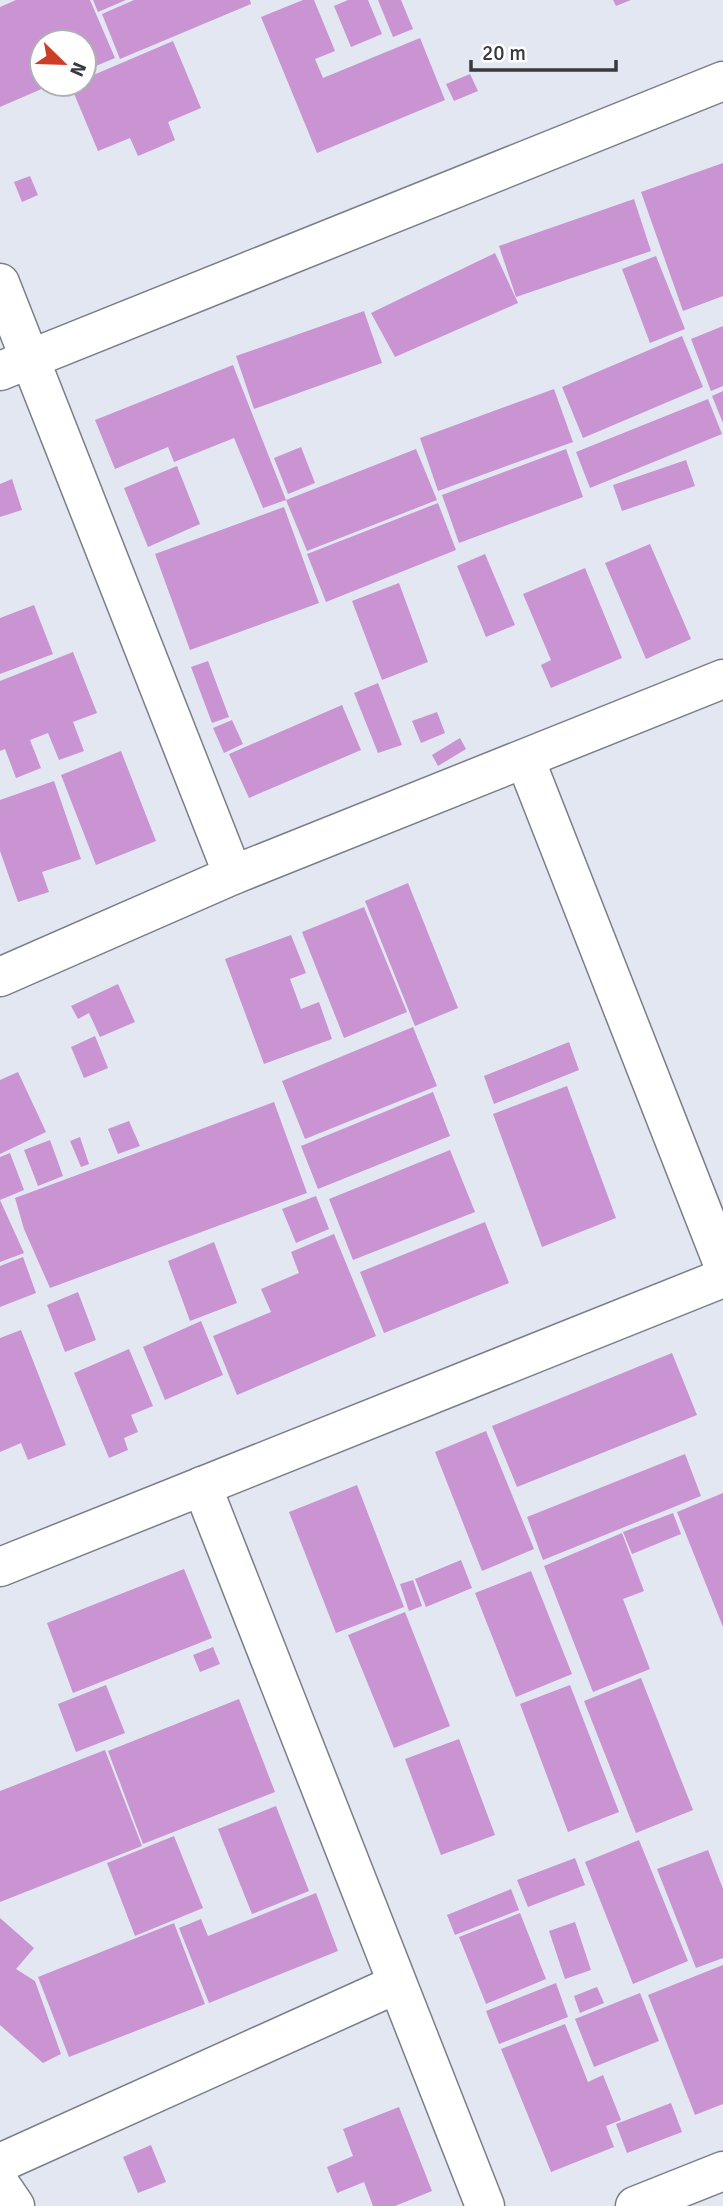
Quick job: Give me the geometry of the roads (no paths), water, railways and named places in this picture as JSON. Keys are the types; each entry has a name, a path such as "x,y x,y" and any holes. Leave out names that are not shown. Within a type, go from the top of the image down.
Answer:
{"street":[{"path":"15,365 723,81"},
{"path":"0,283 15,365 233,875"},
{"path":"0,977 233,875 723,679"},
{"path":"525,759 723,1264"},
{"path":"0,1567 723,1278"},
{"path":"202,1486 485,2206"},
{"path":"0,2163 397,1984"},
{"path":"635,2206 723,2171"},
{"path":"0,2184 15,2206"}]}
